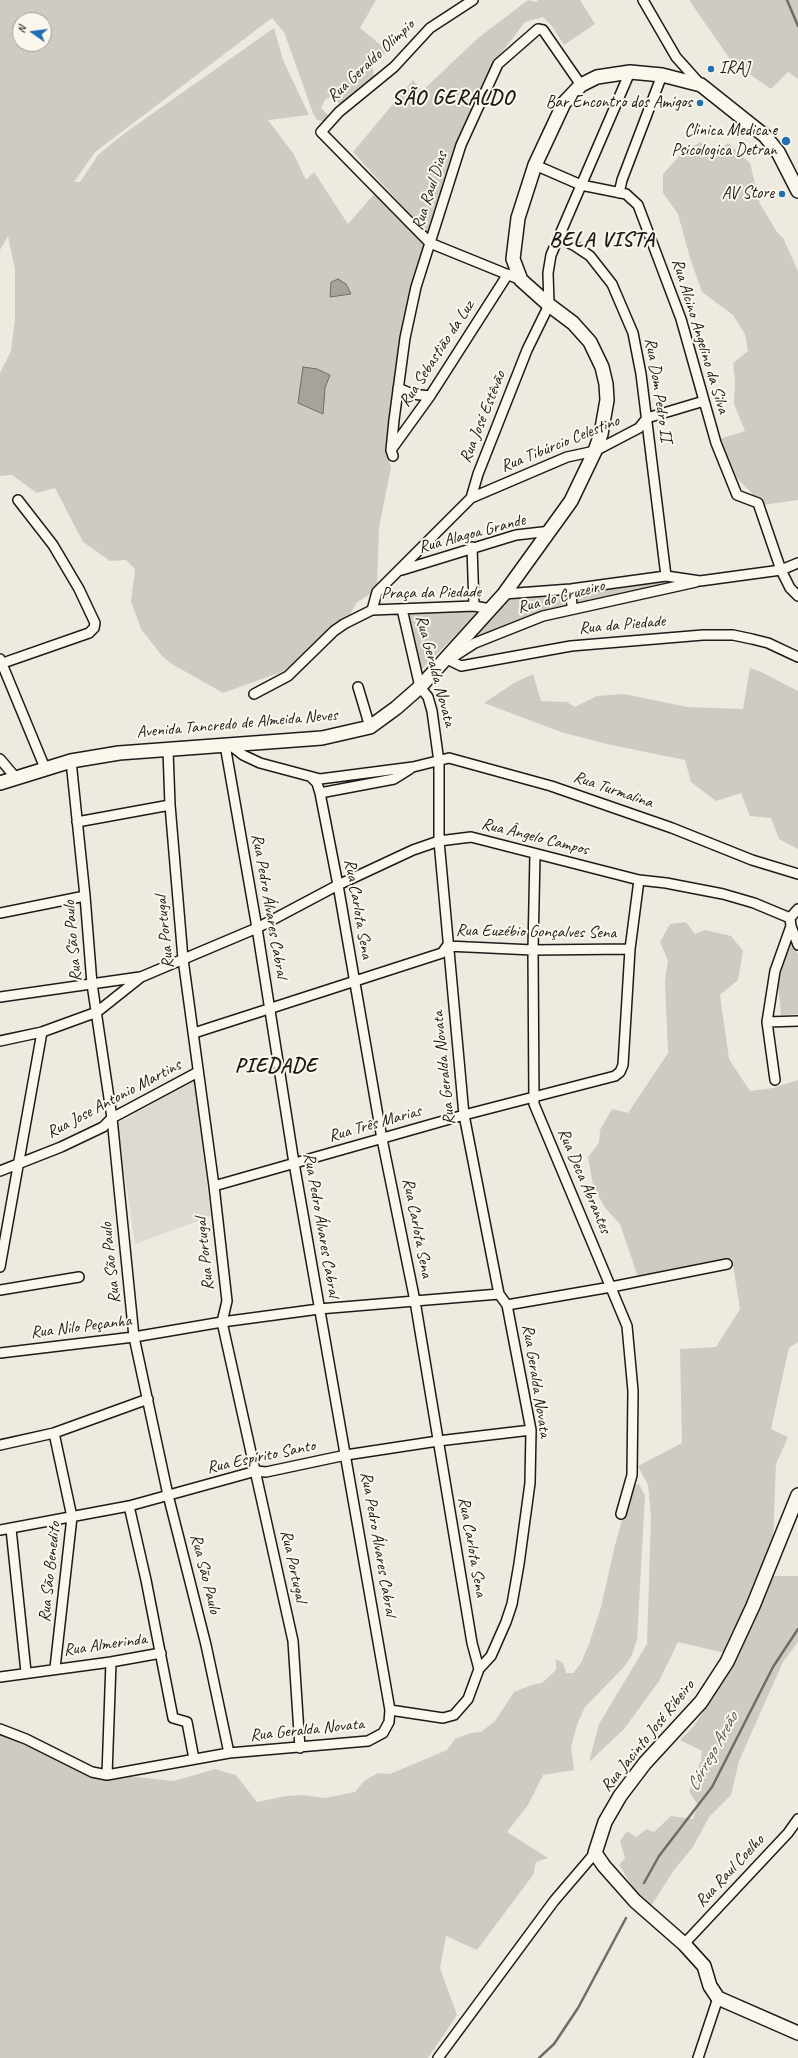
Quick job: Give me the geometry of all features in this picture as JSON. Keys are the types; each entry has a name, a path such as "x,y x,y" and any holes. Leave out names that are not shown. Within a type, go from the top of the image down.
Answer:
{"main road":[{"name":"Avenida Tancredo de Almeida Neves","path":"9,780 71,761 119,753 322,738 370,727 396,708 444,663 504,594 551,531 571,501 595,451 601,434 607,400 606,384 602,367 590,342 573,323 549,305 521,280 513,259 514,236 518,218 535,166 564,103 581,85 597,77 630,72 662,75 701,85"},
{"path":"701,85 765,136 778,152 798,191"},
{"name":"Rua Jacinto José Ribeiro","path":"596,1853 605,1822 620,1796 645,1763 700,1702 727,1662 753,1606 798,1495"},
{"path":"596,1853 604,1866 634,1901 684,1944 704,1966 710,1986 718,1998 798,2033"}],"street":[{"name":"Rua Geraldo Olímpio","path":"430,243 321,132 339,112 394,67 430,28 474,0"},
{"path":"643,0 676,57 701,85"},
{"name":"Rua Raul Dias","path":"392,453 394,420 405,338 416,287 461,145 498,64 538,29 543,30 581,85"},
{"name":"Rua José Estêvão","path":"372,610 377,592 401,570 471,498 478,474 521,365 549,305 548,273 552,255 630,72"},
{"path":"620,193 662,75"},
{"name":"Rua Alcino Angelino da Silva","path":"535,166 581,185 626,194 638,205 681,319 716,443 737,495 758,503 781,570"},
{"name":"Rua Dom Pedro II","path":"559,238 590,256 614,290 633,333 647,418 666,576"},
{"path":"430,243 521,280"},
{"name":"Rua Sebastião da Luz","path":"392,453 408,426 430,396 508,274"},
{"path":"398,388 412,394 430,396"},
{"name":"Rua Tibúrcio Celestino","path":"471,498 567,456 595,451 639,428 647,418 704,401"},
{"path":"394,420 400,425 408,426"},
{"path":"18,500 53,545 79,589 94,623 94,628 88,634 1,662 45,768"},
{"name":"Rua Alagoa Grande","path":"401,570 472,547 516,535 551,531"},
{"path":"472,547 474,606"},
{"name":"Rua do Cruzeiro","path":"444,663 475,644 522,623 572,608 700,581 781,570 798,563"},
{"path":"781,570 790,588 798,596"},
{"name":"Rua do Cruzeiro","path":"504,594 571,589 666,576 700,581"},
{"path":"571,589 572,608"},
{"name":"Praça da Piedade","path":"372,610 474,606 490,609"},
{"name":"Rua Geralda Novata","path":"0,1729 92,1772 107,1774 230,1753 368,1741 383,1733 389,1722 390,1710 449,1717 454,1715 468,1699 479,1669 491,1656 497,1645 512,1604 530,1482 531,1430 521,1368 507,1305 499,1294 464,1115 447,946 439,841 439,762 432,711 428,697 420,687 402,609"},
{"path":"254,694 288,676 334,631 344,624 372,610"},
{"name":"Rua da Piedade","path":"444,663 461,666 571,646 703,635 733,635 752,639 768,643 798,657"},
{"path":"358,687 370,727"},
{"name":"Rua Turmalina","path":"228,745 243,755 260,763 315,778 413,767 439,762 449,758 551,786 672,828 752,860 798,874"},
{"name":"Rua Pedro Álvares Cabral","path":"228,745 294,1163 390,1710"},
{"name":"Rua Portugal","path":"168,750 170,805 183,959 214,1186 227,1301 222,1322 293,1641 300,1748"},
{"path":"0,759 9,780 0,789"},
{"name":"Rua São Paulo","path":"71,761 85,896 92,984 112,1118 134,1337 168,1495 206,1645 230,1753"},
{"name":"Rua Turmalina","path":"320,793 394,780 413,767"},
{"path":"315,778 320,793"},
{"name":"Rua Carlota Sena","path":"320,793 338,886 382,1139 415,1301 472,1643 479,1669"},
{"path":"77,822 170,805"},
{"name":"Rua Ângelo Campos","path":"0,1041 42,1032 97,1012 141,977 257,928 338,886 413,850 439,841 471,837 639,880 666,883 723,894 754,903 791,922"},
{"name":"Rua Deca Abrantes","path":"535,854 533,950 534,1104 627,1326 633,1391 632,1475 621,1514"},
{"path":"630,949 639,880"},
{"path":"0,913 85,896"},
{"path":"775,1080 767,1022 775,972 791,922 798,909"},
{"path":"791,922 798,945"},
{"name":"Rua Euzébio Gonçalves Sena","path":"194,1033 442,953 447,946 533,950 630,949"},
{"name":"Rua Três Marias","path":"214,1186 464,1115 615,1076 620,1072 623,1065 630,949"},
{"path":"0,997 141,977"},
{"path":"767,1022 798,1021"},
{"path":"0,1267 42,1032"},
{"name":"Rua Jose Antonio Martins","path":"0,1171 61,1147 103,1127 112,1118 198,1072"},
{"path":"507,1305 611,1288 727,1264"},
{"path":"0,1290 79,1277"},
{"name":"Rua Nilo Peçanha","path":"0,1353 134,1337 222,1322 320,1309 499,1294"},
{"path":"0,1445 54,1433 148,1399"},
{"name":"Rua Espírito Santo","path":"0,1530 129,1506 256,1471 266,1472 346,1455 438,1441 531,1430"},
{"name":"Rua São Benedito","path":"54,1433 72,1517 55,1668"},
{"name":"Rua Almerinda","path":"0,1677 55,1668 111,1662 161,1653 129,1506"},
{"path":"11,1529 26,1672"},
{"path":"161,1653 173,1718 186,1720 188,1723 194,1759"},
{"path":"107,1774 111,1662"},
{"name":"Rua Raul Coelho","path":"684,1944 788,1833 798,1819"},
{"name":"Rua Jacinto José Ribeiro","path":"438,2058 554,1901 596,1853"},
{"path":"698,2058 718,1998"}],"shaded area":[{"path":"0,0 376,0 360,28 388,51 372,63 374,78 340,104 331,96 325,100 321,108 329,116 323,121 317,120 313,113 284,32 272,18 95,152 74,182 80,182 98,155 125,133 274,28 283,60 309,115 268,120 293,153 306,180 314,172 348,224 374,194 427,243 404,315 386,450 391,467 379,527 377,585 372,593 357,602 350,615 330,628 284,671 223,693 172,664 163,657 141,629 131,601 135,569 126,560 110,561 83,542 55,488 37,493 12,475 0,476 0,373 11,351 15,319 15,270 8,236 0,250"},
{"path":"528,0 536,2 538,0 580,0 595,24 564,45 551,25 543,17 525,22 490,68 453,155 428,234 353,152 413,80 422,91 478,38"},
{"path":"689,0 798,0 798,79 788,72 771,89 732,62"},
{"path":"701,142 709,156 728,143 750,163 760,204 777,232 783,238 798,271 798,500 763,505 737,478 720,439 745,431 734,404 735,381 733,363 748,351 745,334 733,315 702,292 690,258 678,214 663,193 663,174 684,151"},
{"path":"338,279 346,284 351,294 330,297 331,282"},
{"path":"303,367 317,369 330,375 325,388 323,414 298,403"},
{"path":"667,580 686,582 576,604 575,592"},
{"path":"565,593 566,606 536,614 492,630 463,648 507,600"},
{"path":"474,609 476,615 421,670 409,614"},
{"path":"750,668 798,691 798,849 779,839 771,818 750,816 741,793 716,801 691,782 685,760 611,745 561,732 484,703 514,683 533,674 541,701 567,702 575,707 597,696 624,694 687,707 743,709"},
{"path":"686,922 695,934 705,930 731,936 743,951 738,980 720,995 729,1059 750,1091 773,1088 798,1080 798,1342 789,1348 771,1429 788,1437 776,1464 773,1543 725,1653 678,1642 659,1681 624,1729 589,1762 599,1724 647,1644 651,1515 648,1485 638,1466 682,1443 680,1349 716,1347 740,1309 732,1259 639,1280 620,1224 605,1208 593,1185 588,1157 599,1143 600,1130 612,1109 628,1113 668,1053 665,981 668,961 660,942 670,924"},
{"path":"791,935 798,955 798,1014 781,1015 778,983"},
{"path":"194,1080 211,1216 135,1244 117,1124"},
{"path":"639,1484 645,1496 637,1639 632,1655 625,1666 585,1707 577,1725 571,1747 574,1770 543,1775 528,1805 507,1832 548,1858 536,1862 533,1875 477,1950 446,1936 440,1968 457,2015 428,2058 0,2058 0,1732 90,1777 126,1776 174,1781 215,1769 236,1775 257,1802 286,1796 303,1795 325,1798 355,1792 364,1781 378,1773 390,1774 447,1750 455,1739 471,1733 481,1732 495,1721 514,1692 542,1683 556,1670 556,1659 563,1663 566,1673 573,1673 581,1663 601,1607 615,1545 631,1487"},
{"path":"769,1576 798,1576 798,1642 783,1662 739,1761 731,1795 709,1817 693,1847 674,1870 651,1906 636,1892 619,1865 625,1858 620,1841 627,1831 636,1837 647,1829 654,1832 671,1816 693,1819 698,1805 689,1792 701,1761 702,1751 680,1740 694,1726 732,1668"}],"waterway":[{"name":"Córrego Areão","path":"787,0 798,26"},
{"name":"Córrego Areão","path":"644,1883 659,1856 712,1787 773,1667 798,1629"},
{"name":"Córrego Areão","path":"539,2058 554,2044 578,2008 626,1918"}],"place":[{"name":"IRAJ","path":"711,69"},
{"name":"Bar Encontro dos Amigos","path":"700,103"},
{"name":"Clinica Medica e Psicologica Detran","path":"786,141"},
{"name":"AV Store","path":"782,194"}],"district":[{"name":"SÃO GERALDO","path":"453,98"},
{"name":"BELA VISTA","path":"602,240"},
{"name":"PIEDADE","path":"276,1066"}]}
